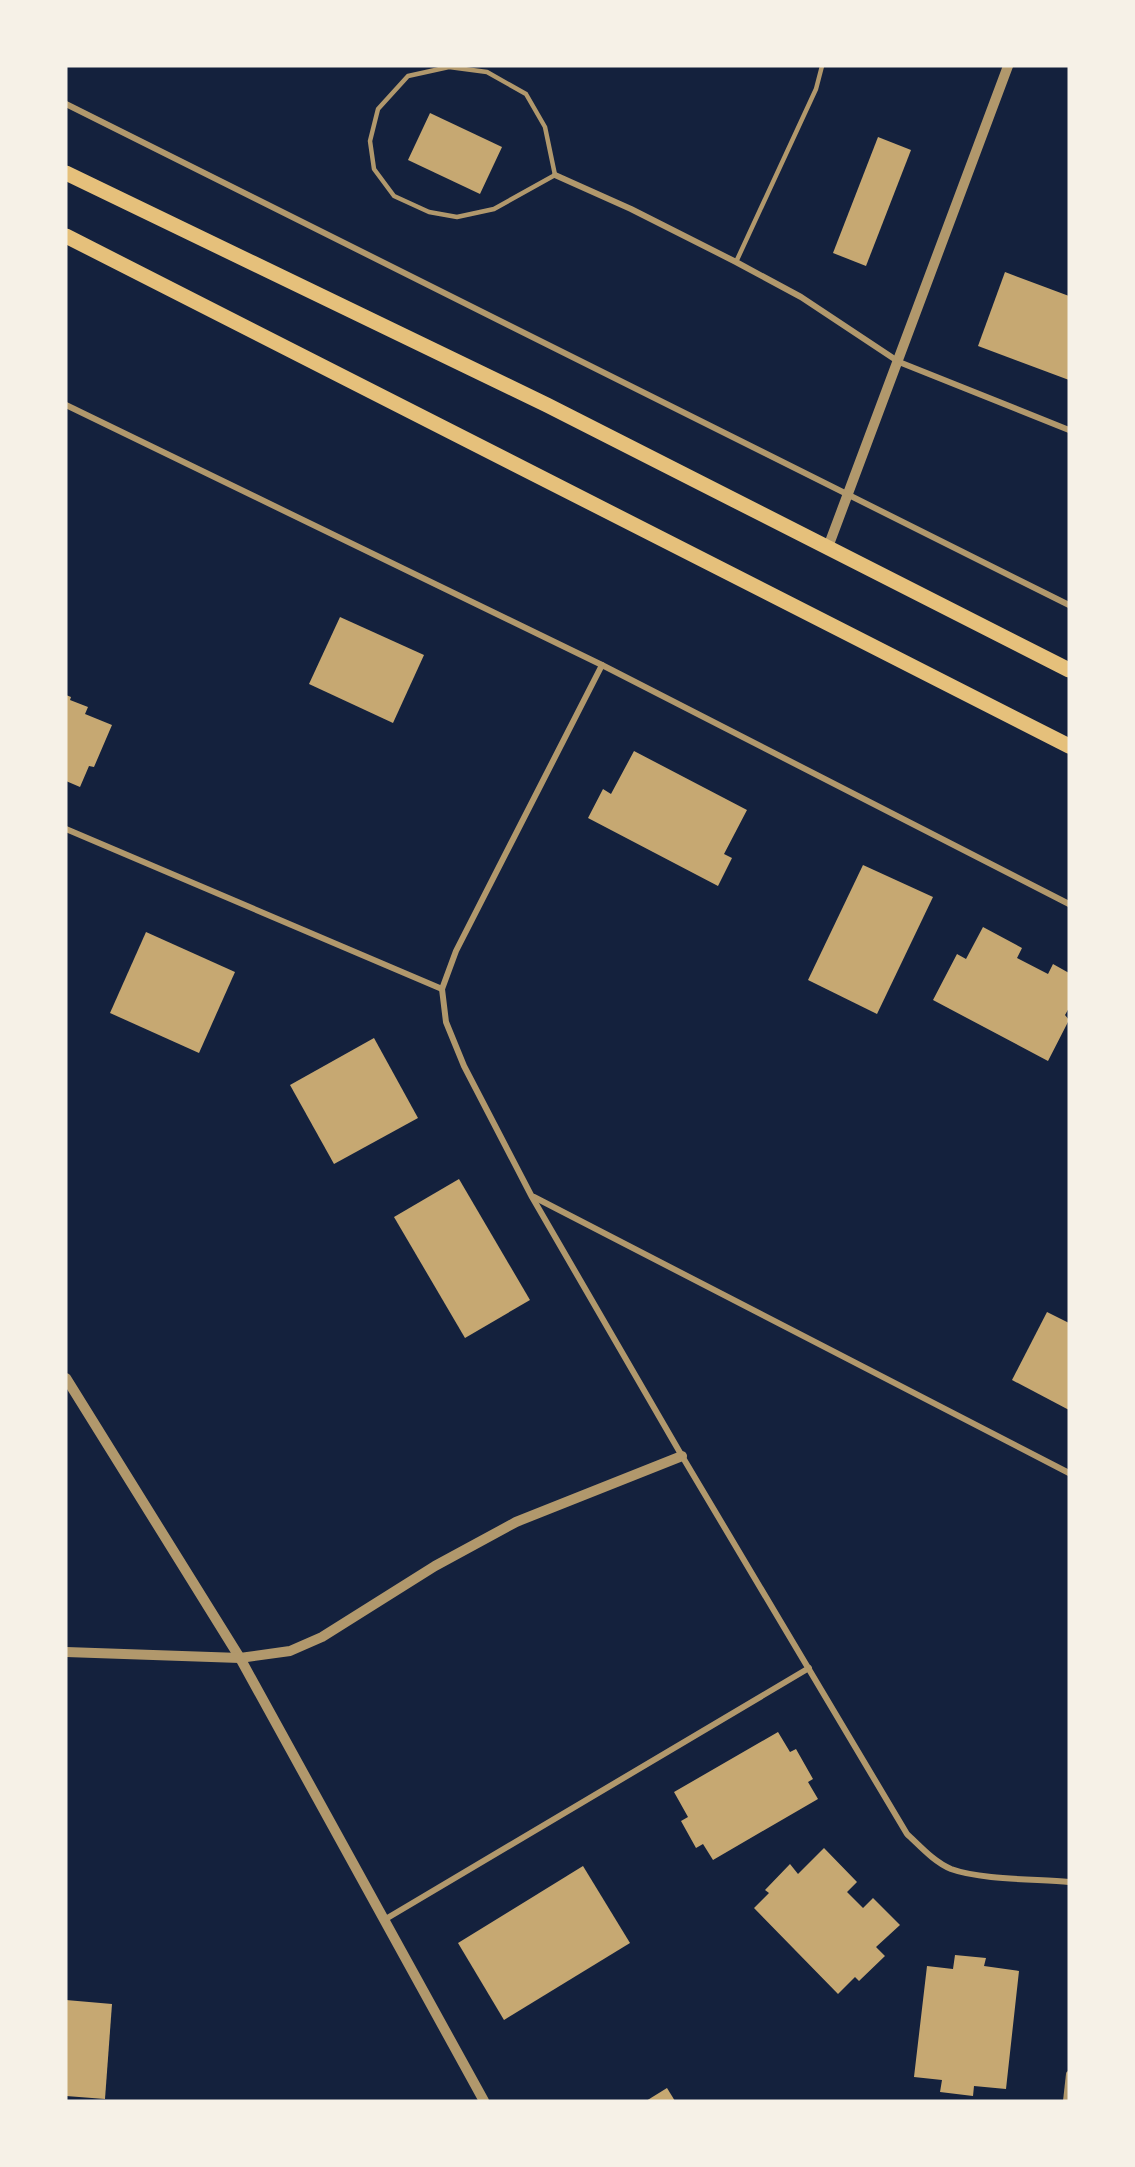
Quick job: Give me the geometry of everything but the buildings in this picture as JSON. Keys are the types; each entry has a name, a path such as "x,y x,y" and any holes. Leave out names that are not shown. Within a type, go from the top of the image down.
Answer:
{"main road":[{"path":"66,173 547,405 1069,670"},
{"path":"66,236 1069,746"}],"street":[{"path":"828,547 1008,66"},
{"path":"66,104 1069,605"},
{"path":"555,175 631,209 801,297 899,362 1069,429"},
{"path":"66,405 602,665 1069,904"},
{"path":"602,665 456,951 442,989 446,1022 464,1066 532,1197 682,1456 907,1834 927,1853 951,1868 981,1874 1069,1882"},
{"path":"66,829 442,989"},
{"path":"532,1197 1069,1473"},
{"path":"66,1378 240,1659 484,2101"},
{"path":"66,1652 240,1659 290,1651 322,1637 435,1566 516,1522 682,1456"},
{"path":"384,1920 809,1668"},
{"path":"1066,2101 1069,2074"}],"lane":[{"path":"736,262 816,88 822,66"},
{"path":"449,67 487,72 526,94 545,127 555,175 494,209 457,217 429,212 394,196 374,169 370,141 378,109 408,76 449,67"}]}
